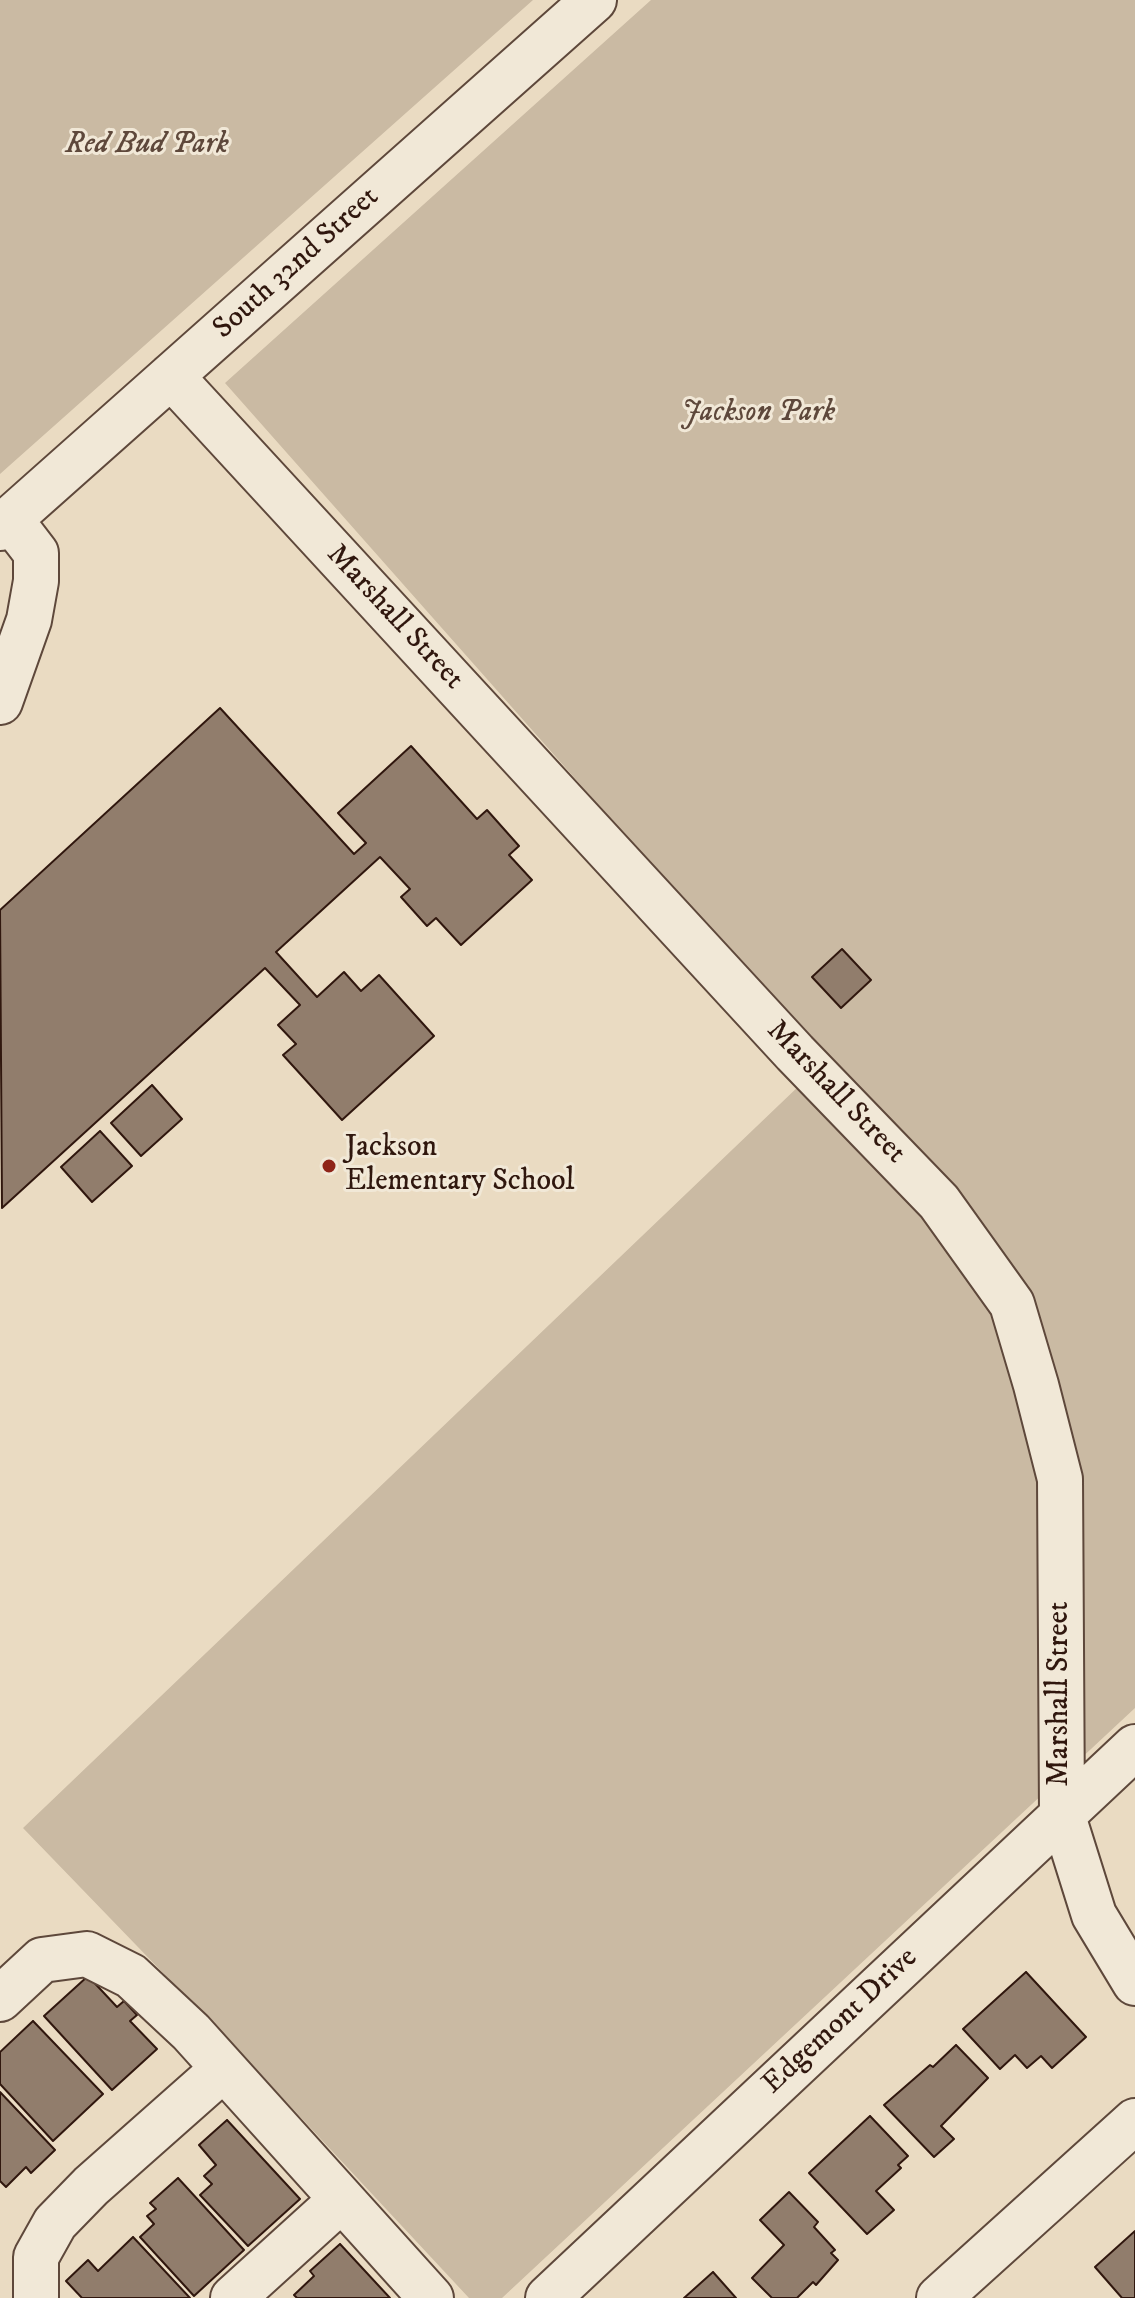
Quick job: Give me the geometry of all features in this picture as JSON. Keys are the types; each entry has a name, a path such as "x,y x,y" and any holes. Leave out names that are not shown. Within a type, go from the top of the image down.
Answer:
{"street":[{"name":"South 32nd Street","path":"5,524 594,0"},
{"name":"Marshall Street","path":"171,376 795,1053 939,1202 1012,1304 1060,1479 1062,1813 1094,1915 1135,1983"},
{"path":"0,702 29,620 36,581 36,553 5,524"},
{"name":"Edgemont Drive","path":"548,2298 1135,1747"},
{"path":"0,1999 42,1960 87,1954 131,1976 191,2032 222,2070 431,2298"},
{"path":"36,2298 36,2257 55,2223 91,2186 222,2070"},
{"path":"939,2298 1135,2121"},
{"path":"233,2298 341,2200"}],"green space":[{"name":"Red Bud Park","path":"0,0 533,0 0,474"},
{"name":"Jackson Park","path":"651,0 1135,0 1135,1708 502,2298 469,2298 250,2063 23,1828 825,1061 225,383"}],"building":[{"path":"220,708 354,854 366,843 338,813 411,746 477,819 487,810 519,846 509,855 532,880 461,945 436,918 427,926 401,897 410,889 380,857 276,952 317,997 344,972 361,991 379,975 434,1036 342,1120 283,1055 296,1044 278,1025 300,1005 265,968 2,1208 0,910"},
{"path":"842,949 871,980 841,1008 812,977"},
{"path":"152,1085 182,1119 141,1156 111,1123"},
{"path":"100,1131 132,1166 92,1202 61,1167"},
{"path":"1026,1972 1086,2037 1052,2068 1041,2056 1027,2068 1015,2055 1000,2069 963,2029"},
{"path":"88,1976 117,2007 124,2001 137,2015 130,2021 157,2049 112,2090 44,2016"},
{"path":"33,2021 103,2094 53,2141 0,2084 0,2052"},
{"path":"956,2045 988,2078 941,2126 954,2139 934,2157 884,2105"},
{"path":"0,2092 55,2150 31,2173 26,2167 6,2187 0,2181"},
{"path":"870,2116 908,2156 898,2165 901,2168 876,2191 894,2210 867,2234 809,2173"},
{"path":"227,2120 300,2199 248,2246 200,2195 212,2184 204,2176 216,2165 199,2145"},
{"path":"178,2178 244,2250 194,2296 140,2237 154,2224 147,2216 156,2209 150,2203"},
{"path":"789,2192 818,2222 814,2227 835,2250 831,2253 838,2260 816,2285 813,2282 797,2298 772,2298 752,2278 784,2245 760,2220"},
{"path":"1135,2231 1135,2298 1122,2298 1095,2267"},
{"path":"133,2237 190,2298 82,2298 66,2281 88,2260 98,2271"},
{"path":"340,2244 390,2298 297,2298 294,2295 314,2276 310,2271"},
{"path":"713,2272 736,2298 684,2298"}],"place":[{"name":"Jackson Elementary School","path":"329,1166"}]}
